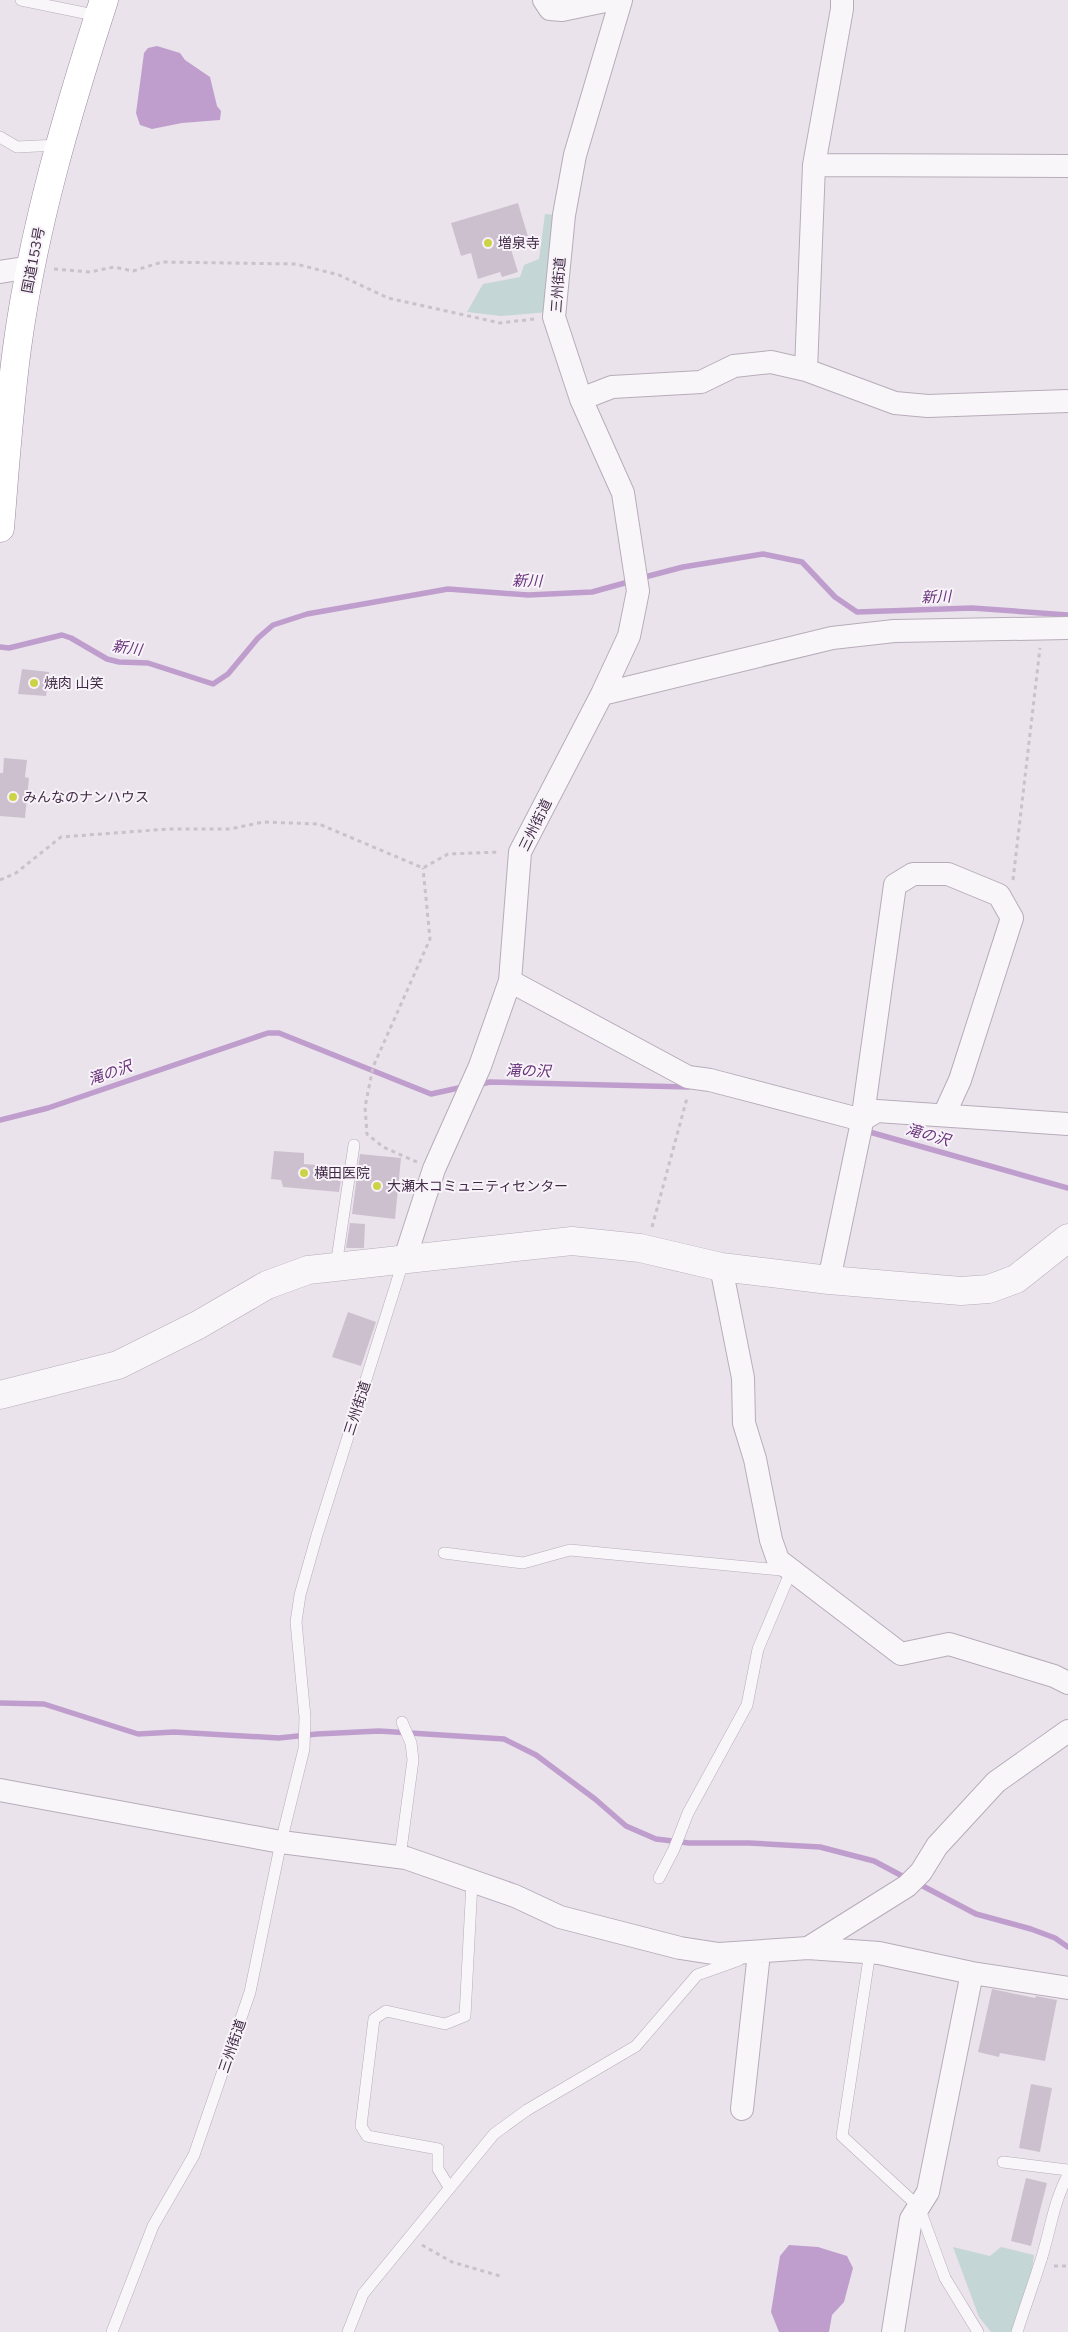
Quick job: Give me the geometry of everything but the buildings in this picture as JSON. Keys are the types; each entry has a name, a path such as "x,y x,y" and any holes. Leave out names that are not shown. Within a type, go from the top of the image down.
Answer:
{"highway":[{"name":"国道153号","path":"0,528 17,347 31,267 58,144 102,8"}],"street":[{"path":"544,0 550,9 562,10 610,0"},
{"name":"三州街道","path":"405,1258 434,1169 477,1073 510,981 520,852 602,694 629,636 638,591 623,492 582,399 554,317 564,215 575,155 621,0"},
{"path":"806,370 814,165 842,9 842,0"},
{"path":"814,165 1068,166"},
{"path":"0,272 31,267"},
{"path":"582,399 612,387 701,382 734,366 771,362 806,370 895,403 928,406 1068,401"},
{"path":"602,694 832,638 894,631 1068,628"},
{"path":"829,1280 860,1128 895,885 913,874 948,874 999,895 1012,918 960,1080 944,1115"},
{"path":"510,981 688,1078 710,1080 860,1128"},
{"path":"860,1128 877,1111 1068,1124"},
{"path":"0,1395 118,1365 198,1325 266,1285 308,1270 336,1266 572,1241 646,1249 721,1267 920,1289 960,1290 990,1289 1016,1279 1063,1248"},
{"path":"721,1267 743,1378 744,1423 755,1459 778,1560 901,1654 948,1644 1054,1676 1068,1683"},
{"path":"808,1948 913,1880 937,1846 996,1782 1068,1732"},
{"path":"0,1790 281,1842 400,1857 515,1896 560,1917 680,1948 718,1954 759,1953 808,1948 870,1952 972,1974 1068,1988"},
{"path":"742,2109 759,1953"},
{"path":"893,2332 911,2219 928,2192 972,1974"}],"lane":[{"path":"21,0 87,15 102,8"},
{"path":"0,137 17,148 58,144"},
{"path":"336,1266 354,1145"},
{"name":"三州街道","path":"112,2332 153,2226 194,2154 250,1992 281,1842 304,1745 296,1622 300,1595 317,1535 405,1258"},
{"path":"444,1553 523,1563 570,1550 790,1571 758,1649 747,1705 680,1831 674,1849 659,1878"},
{"path":"400,1857 413,1760 411,1743 403,1724"},
{"path":"449,2187 438,2169 438,2149 367,2136 361,2126 374,2019 386,2011 444,2024 465,2016 472,1882"},
{"path":"870,1952 842,2136 920,2207 945,2278 978,2332"},
{"path":"348,2332 363,2294 494,2134 527,2110 636,2046 697,1975 759,1953"},
{"path":"1003,2162 1068,2170"},
{"path":"1017,2332 1039,2266 1057,2197 1068,2175"}],"path":[{"path":"31,267 90,272 114,267 133,271 162,262 296,264 339,275 388,298 500,323 554,317"},
{"path":"999,895 1012,882 1043,627"},
{"path":"0,880 16,873 61,837 168,829 230,829 263,822 319,824 423,868"},
{"path":"423,868 448,854 484,851 520,852"},
{"path":"423,868 430,939 374,1067 365,1107 367,1134 383,1147 434,1169"},
{"path":"646,1249 688,1096"},
{"path":"409,2238 452,2262 500,2276"}],"shaded area":[{"path":"157,46 180,53 185,60 210,77 217,106 221,111 220,120 182,123 152,129 140,125 136,113 144,53 148,48"},
{"path":"545,214 556,215 548,312 501,316 467,312 483,284 520,277 524,265 539,259"},
{"path":"789,2245 818,2247 847,2256 853,2268 844,2302 832,2315 829,2332 779,2332 771,2312 780,2256"},
{"path":"953,2247 990,2256 1001,2247 1034,2255 1029,2292 1014,2332 991,2332 979,2317"}],"waterway":[{"name":"新川","path":"641,578 683,567 763,554 802,562 835,597 857,612 972,608 1068,615"},
{"name":"新川","path":"0,647 9,648 62,635 71,638 107,659 119,662 148,663 213,684 228,674 258,638 273,625 307,614 448,589 528,595 592,592 632,581"},
{"name":"滝の沢","path":"0,1120 48,1108 268,1033 279,1033 431,1094 463,1087"},
{"name":"滝の沢","path":"477,1085 490,1082 688,1087"},
{"name":"滝の沢","path":"866,1131 1068,1188"},
{"path":"0,1703 44,1704 138,1734 174,1732 279,1738 379,1731 504,1739 536,1755 595,1799 626,1826 656,1839 689,1843 749,1843 820,1847 874,1861 906,1878"},
{"path":"917,1883 976,1914 1031,1929 1055,1938 1068,1947"}],"place":[{"name":"増泉寺","path":"488,243"},
{"name":"焼肉 山笑","path":"34,683"},
{"name":"みんなのナンハウス","path":"13,797"},
{"name":"横田医院","path":"304,1173"},
{"name":"大瀬木コミュニティセンター","path":"377,1186"}]}
